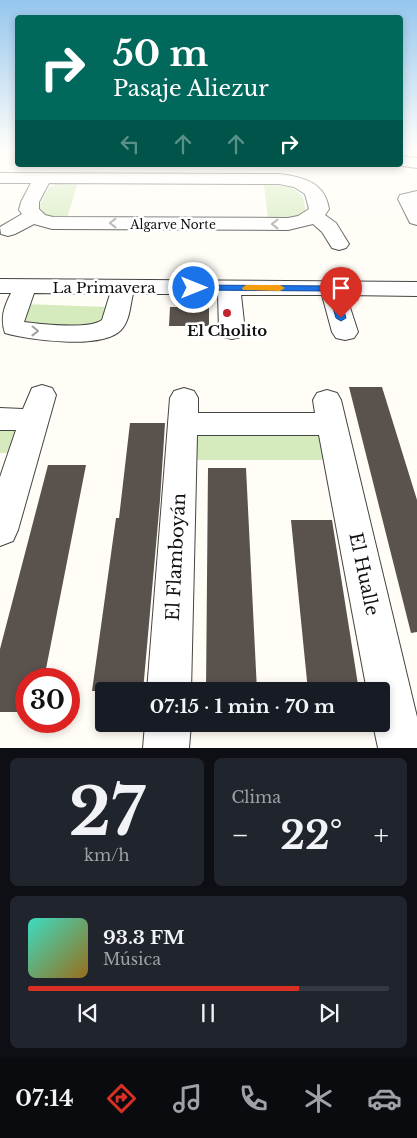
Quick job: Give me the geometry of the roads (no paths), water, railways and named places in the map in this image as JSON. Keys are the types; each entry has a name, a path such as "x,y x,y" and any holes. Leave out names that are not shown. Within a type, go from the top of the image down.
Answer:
{"street":[{"path":"8,230 34,216 28,206 39,184"},
{"path":"303,184 317,195 319,209 313,217 328,225 339,244"},
{"path":"417,197 407,199 417,218"},
{"name":"Algarve Norte","path":"34,216 44,221 61,223 280,224 299,222 313,217"},
{"name":"La Primavera","path":"0,286 417,289"},
{"path":"25,286 11,320 14,327 26,331 83,332 105,330 114,323 123,287"},
{"path":"229,288 232,331"},
{"path":"332,288 346,332"},
{"path":"0,419 38,407 0,530"},
{"name":"El Flamboyán","path":"169,682 183,411 330,412"},
{"name":"El Hualle","path":"330,412 401,748"},
{"path":"166,748 167,732"}],"place":[{"name":"El Cholito","path":"227,313"}]}
